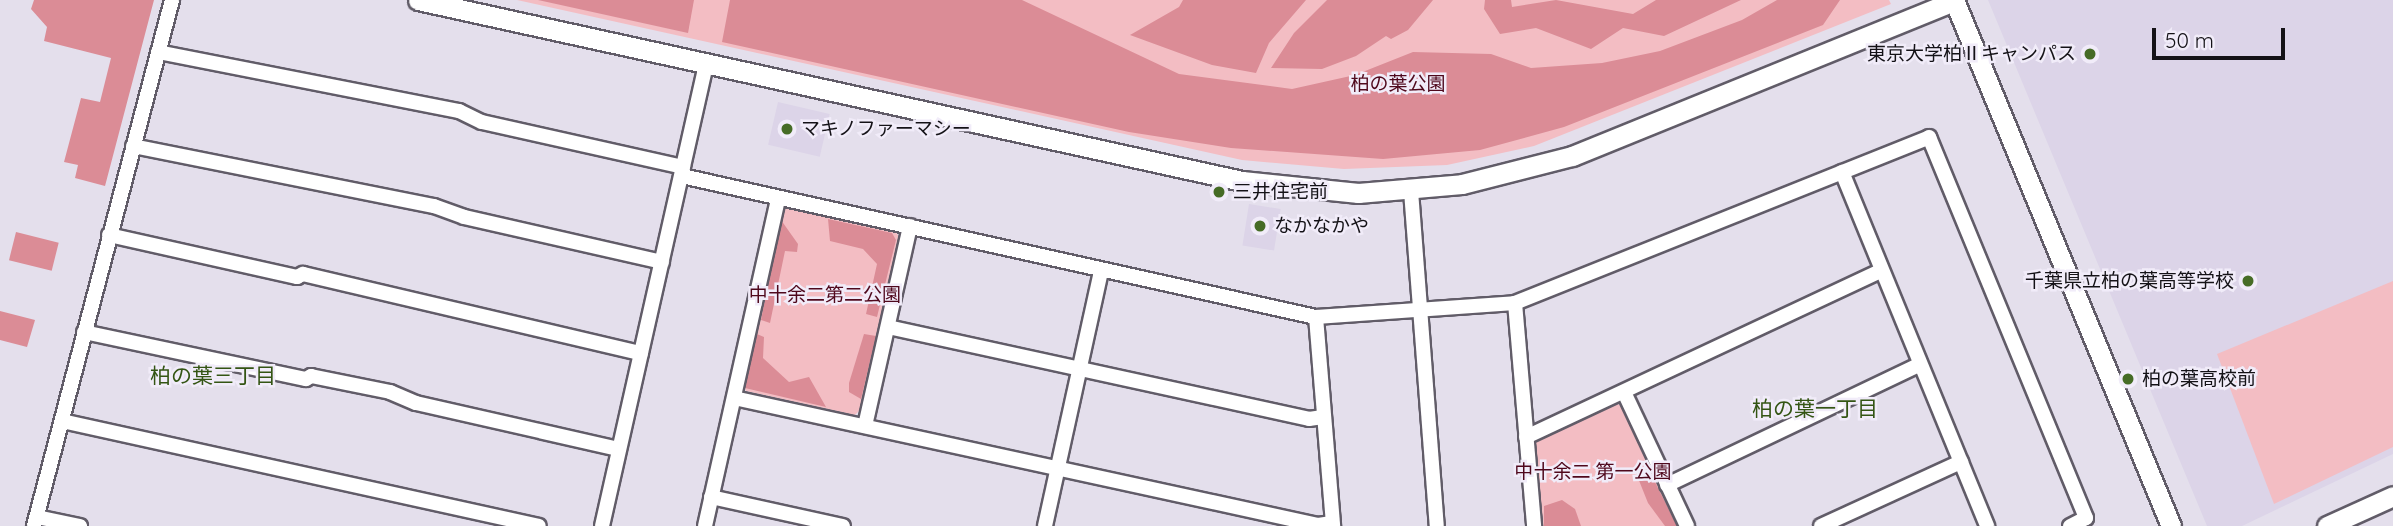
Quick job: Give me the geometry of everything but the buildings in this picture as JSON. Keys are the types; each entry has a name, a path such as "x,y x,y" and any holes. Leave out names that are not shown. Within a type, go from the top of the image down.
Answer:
{"street":[{"path":"80,526 35,521 172,0"},
{"path":"418,0 1277,188 1411,191 1494,178 1582,153 1954,1 2171,526"},
{"path":"159,52 459,111 482,122 683,171 778,199 1316,317 1515,303 1929,137 2086,518 2070,526"},
{"path":"602,526 706,64"},
{"path":"133,146 433,206 464,217 662,262"},
{"path":"1842,172 1880,271 1987,526"},
{"path":"1411,191 1437,526"},
{"path":"705,526 778,199"},
{"path":"865,426 910,226"},
{"path":"109,235 297,277 303,274 641,353"},
{"path":"1045,526 1101,271"},
{"path":"1526,438 1880,271"},
{"path":"1515,303 1534,526"},
{"path":"733,398 1057,469 1333,525 1316,317"},
{"path":"888,327 1309,419 1323,417"},
{"path":"84,332 306,379 311,376 390,391 416,403 619,449"},
{"path":"1667,485 1919,365"},
{"path":"1624,391 1686,526"},
{"path":"62,421 539,526"},
{"path":"1821,526 1961,462"},
{"path":"2327,526 2355,520 2393,496"},
{"path":"711,497 843,526"}],"shaded area":[{"name":"千葉県立柏の葉高等学校","path":"1988,0 2393,0 2393,454 2242,526 2207,526"},
{"path":"778,102 830,114 820,157 768,145"},
{"path":"1249,204 1281,209 1274,250 1242,245"}],"green space":[{"path":"34,0 154,0 105,186 75,178 78,165 64,162 81,98 100,102 111,58 44,41 47,27 31,9"},
{"name":"柏の葉公園","path":"517,0 1889,0 1891,4 1534,146 1447,165 1344,169 1242,160"},
{"path":"538,0 694,0 688,33"},
{"path":"730,0 1022,0 1179,74 1292,89 1355,75 1413,52 1491,54 1531,68 1602,63 1660,51 1742,20 1777,0 1840,0 1823,25 1564,127 1480,150 1383,159 1231,148 1129,132 722,42"},
{"path":"1183,0 1306,0 1269,43 1256,73 1212,65 1130,35 1179,7"},
{"path":"1327,0 1433,0 1408,30 1391,39 1386,36 1356,56 1322,69 1271,68 1294,33"},
{"path":"1485,0 1511,0 1512,7 1556,0 1633,14 1656,0 1741,0 1664,36 1623,28 1591,49 1536,28 1500,34 1484,9"},
{"name":"中十余二第二公園","path":"788,208 895,231 900,238 861,409 855,415 746,391 743,384 780,212"},
{"path":"828,219 892,233 896,240 877,317 866,314 877,264 863,249 830,241"},
{"path":"781,220 798,244 797,252 785,251 770,323 761,320"},
{"path":"16,232 59,243 52,271 9,260"},
{"path":"2393,281 2393,447 2274,504 2217,354"},
{"path":"0,311 35,320 27,347 0,340"},
{"path":"752,332 764,337 763,358 789,382 809,377 826,407 745,388 740,375"},
{"path":"864,334 876,336 861,399 849,392 849,383"},
{"name":"中十余二 第一公園","path":"1614,403 1623,406 1678,526 1540,526 1533,447 1537,438"},
{"path":"1648,468 1677,526 1665,526 1648,503 1638,478"},
{"path":"1562,500 1575,509 1581,526 1544,526 1544,506"}],"place":[{"name":"東京大学柏Ⅱキャンパス","path":"2090,54"},
{"name":"マキノファーマシー","path":"787,129"},
{"name":"三井住宅前","path":"1219,192"},
{"name":"なかなかや","path":"1260,226"},
{"name":"千葉県立柏の葉高等学校","path":"2248,281"},
{"name":"柏の葉高校前","path":"2128,379"}],"district":[{"name":"柏の葉三丁目","path":"213,375"},
{"name":"柏の葉一丁目","path":"1815,408"}]}
